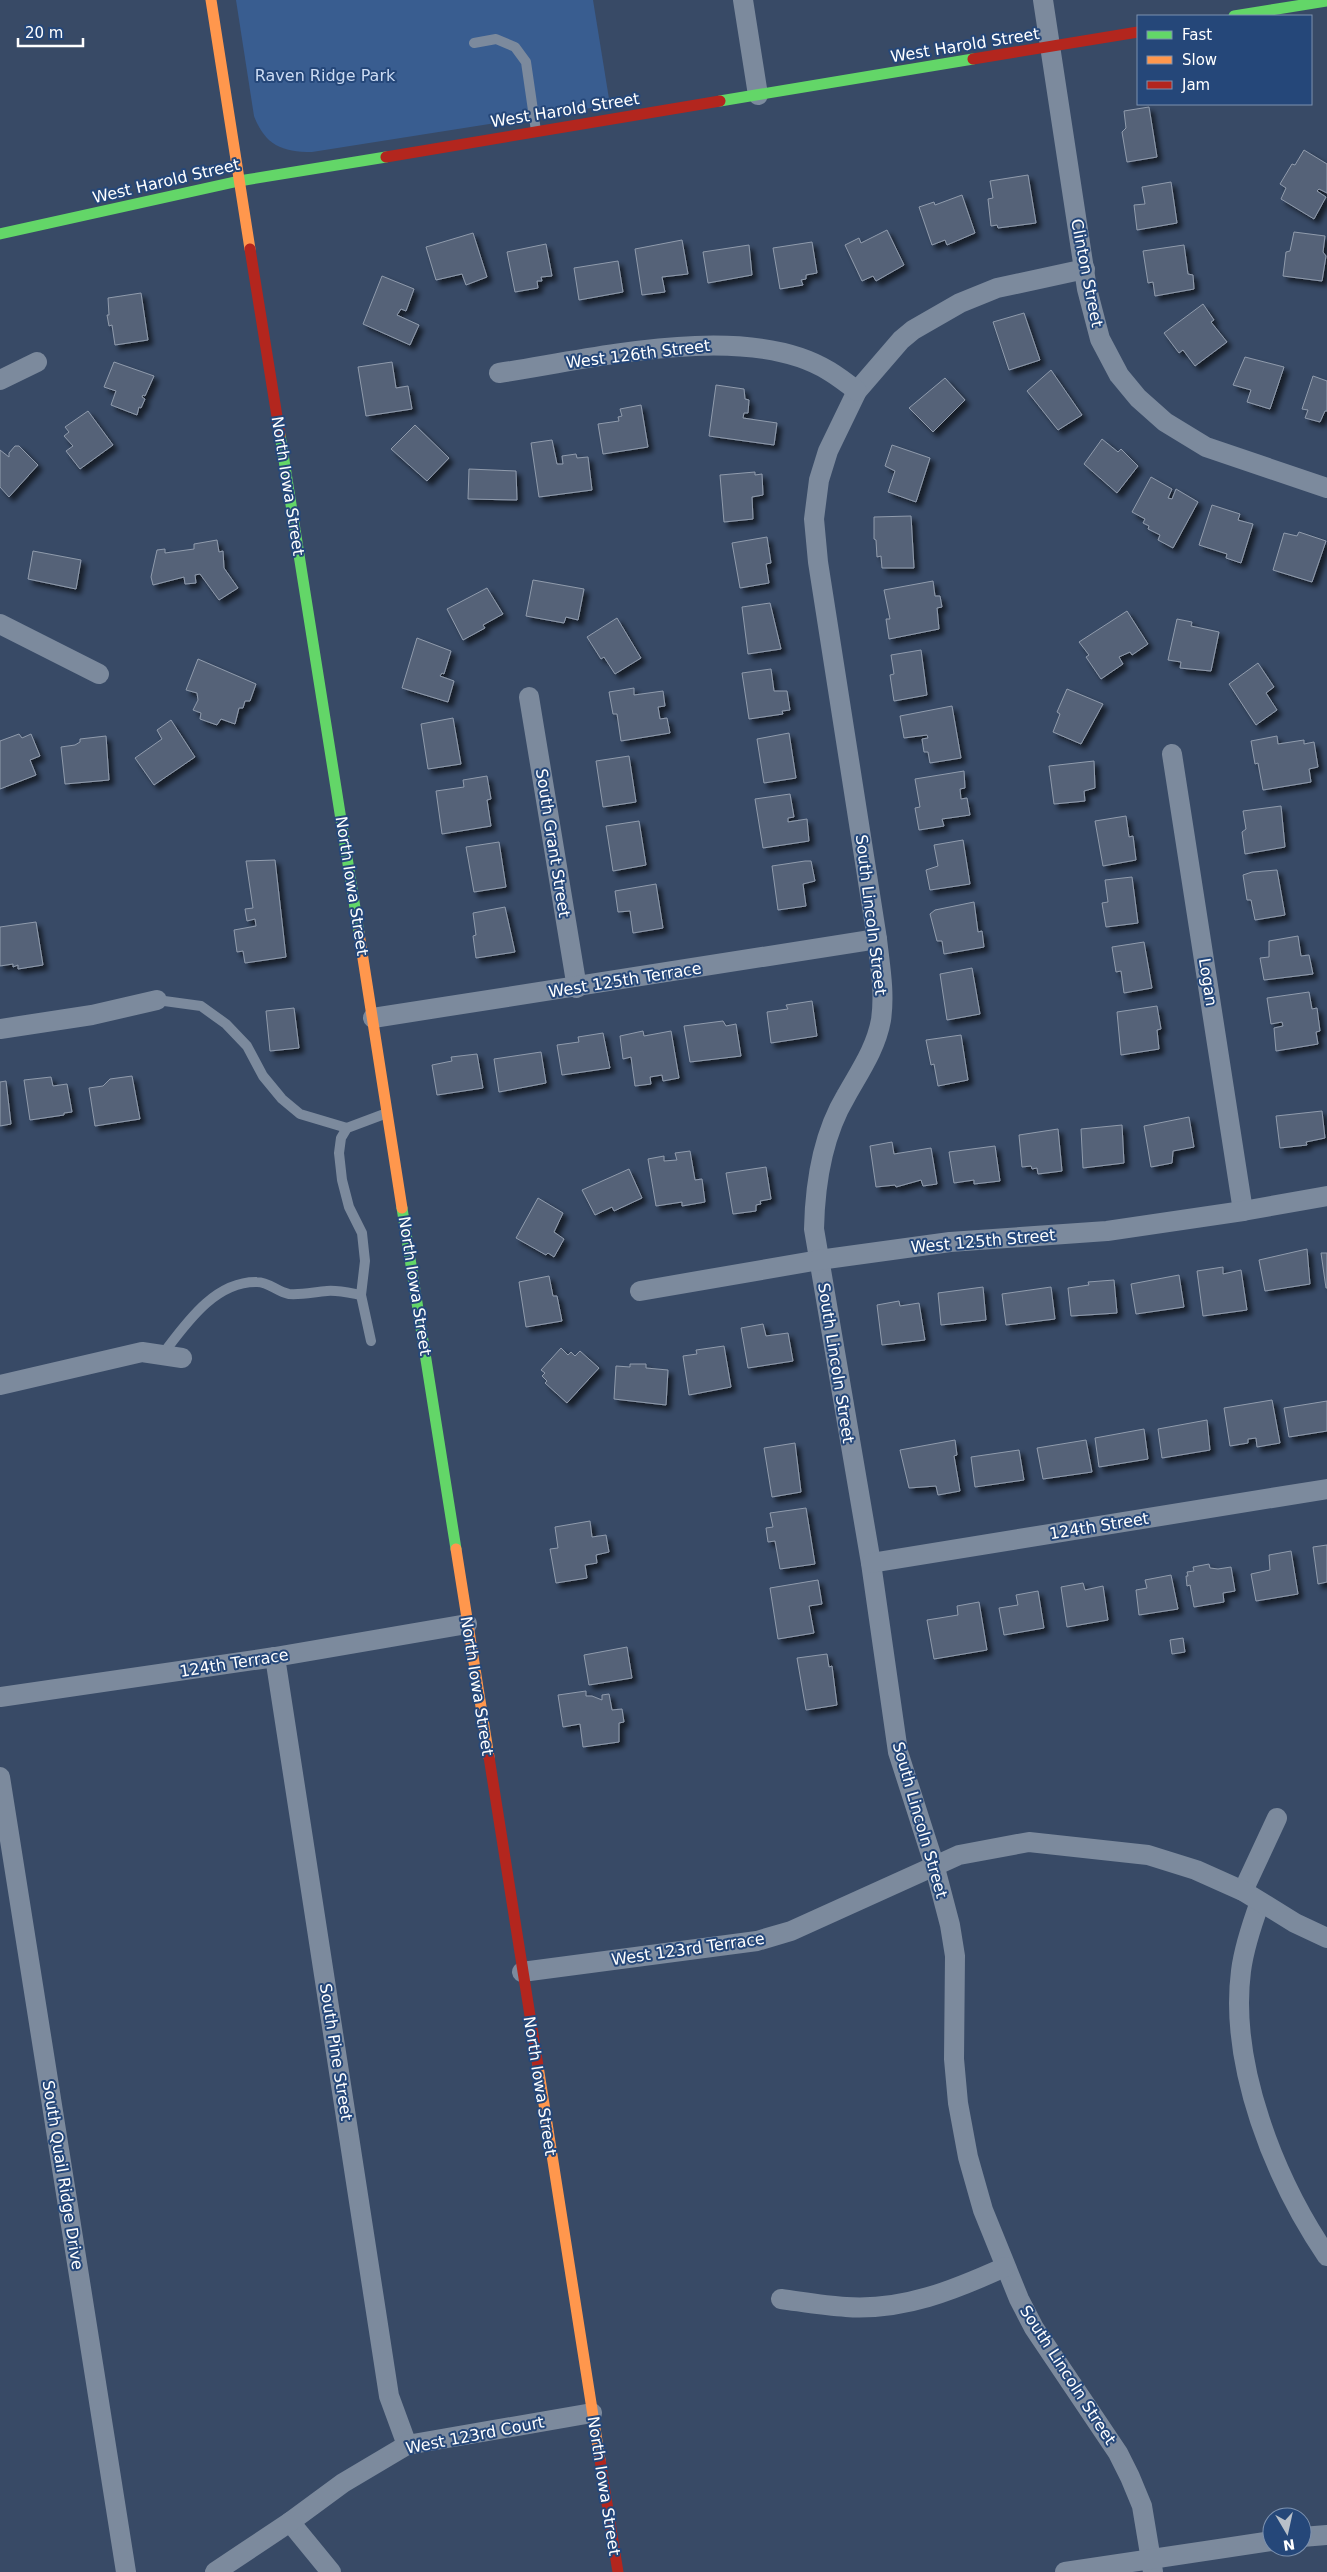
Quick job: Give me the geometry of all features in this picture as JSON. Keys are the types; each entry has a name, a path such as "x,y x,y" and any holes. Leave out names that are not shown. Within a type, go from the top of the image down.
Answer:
{"street":[{"name":"North Iowa Street","path":"211,0 618,2572"},
{"path":"743,0 758,95"},
{"name":"Clinton Street","path":"1043,0 1085,269 1100,339 1119,375 1138,398 1165,422 1206,447 1327,488"},
{"path":"1240,15 1327,1"},
{"name":"West Harold Street","path":"0,234 239,181 1137,32"},
{"name":"South Lincoln Street","path":"1085,269 996,288 960,303 913,330 857,391 824,462 814,519 818,562 877,939 883,998 881,1021 872,1049 845,1096 831,1127 820,1161 814,1219 819,1260 871,1563 898,1752 934,1864 950,1925 954,1956 953,2032 958,2103 968,2156 982,2210 1005,2267 1034,2328 1118,2453 1130,2477 1142,2506 1152,2565"},
{"name":"West 126th Street","path":"500,373 664,348 724,344 769,350 803,359 828,370 857,391"},
{"path":"0,380 37,362"},
{"path":"0,624 99,674"},
{"name":"South Grant Street","path":"529,697 577,988"},
{"name":"Logan","path":"1172,754 1243,1211"},
{"name":"West 125th Terrace","path":"373,1018 577,988 877,939"},
{"path":"0,1029 92,1016 157,1000"},
{"name":"West 125th Street","path":"640,1291 819,1260 950,1242 1107,1231 1243,1211 1327,1196"},
{"path":"0,1384 142,1352 182,1358"},
{"name":"124th Street","path":"871,1563 1327,1489"},
{"name":"124th Terrace","path":"0,1697 275,1657 467,1624"},
{"name":"South Pine Street","path":"275,1657 389,2396 407,2445"},
{"name":"South Quail Ridge Drive","path":"0,1777 126,2572"},
{"path":"1243,1891 1277,1818"},
{"name":"West 123rd Terrace","path":"522,1972 757,1941 791,1931 934,1864 960,1855 1029,1842 1092,1847 1148,1855 1196,1870 1243,1891 1295,1923 1327,1938"},
{"path":"1260,1902 1244,1949 1240,1973 1240,2014 1244,2055 1252,2089 1273,2157 1298,2211 1327,2256"},
{"path":"781,2299 846,2307 897,2304 955,2290 1005,2267"},
{"name":"West 123rd Court","path":"215,2572 290,2522 343,2482 407,2445 592,2413"},
{"path":"290,2522 331,2572"},
{"path":"1312,2536 1327,2535"},
{"path":"1065,2572 1152,2565 1262,2543"}],"lane":[{"path":"474,43 496,39 515,46 526,62 536,132"},
{"path":"157,1000 201,1006 226,1024 247,1046 263,1076 282,1100 300,1114 347,1128"},
{"path":"371,1341 362,1295 365,1261 362,1233 350,1206 342,1180 339,1153 341,1138 347,1128 388,1112"},
{"path":"162,1355 204,1304 232,1287 256,1282 272,1285 285,1293 301,1295 328,1291 362,1295"}],"green space":[{"name":"Raven Ridge Park","path":"236,0 593,0 610,105 312,152 301,152 283,148 276,145 263,134 254,116"}],"building":[{"path":"1149,107 1157,157 1127,162 1122,132 1126,128 1124,111"},
{"path":"1304,150 1327,164 1327,193 1319,189 1317,191 1326,197 1314,219 1281,199 1286,188 1280,184 1292,164 1295,165"},
{"path":"1028,175 1036,223 998,228 997,225 991,226 988,199 993,198 990,181"},
{"path":"1171,182 1177,223 1137,230 1134,205 1145,204 1142,187"},
{"path":"962,195 975,233 947,245 945,240 932,245 919,207 934,202 935,205"},
{"path":"887,230 904,265 876,281 873,276 862,281 845,245 859,238 861,243"},
{"path":"1294,232 1325,236 1323,252 1326,256 1322,281 1283,276 1286,252 1290,251"},
{"path":"473,233 487,277 466,285 462,274 436,280 426,247"},
{"path":"682,240 688,274 662,277 665,292 642,295 635,249"},
{"path":"812,242 817,273 806,275 806,279 801,280 803,285 780,289 773,248"},
{"path":"546,244 552,276 541,277 542,281 537,281 538,288 515,292 507,252"},
{"path":"749,245 752,275 708,283 703,252"},
{"path":"1184,245 1188,274 1193,275 1194,289 1155,296 1153,282 1148,283 1143,251"},
{"path":"618,261 623,292 579,300 574,268"},
{"path":"382,276 414,289 406,311 401,309 397,315 419,325 410,345 363,324"},
{"path":"141,293 148,340 115,345 112,325 109,326 107,315 109,315 108,298"},
{"path":"1203,304 1214,320 1211,322 1227,342 1195,366 1183,350 1179,353 1164,333"},
{"path":"1024,313 1040,360 1009,370 993,322"},
{"path":"1245,357 1284,367 1270,409 1247,402 1251,390 1233,385"},
{"path":"114,362 154,376 145,396 143,395 142,397 145,399 141,408 139,407 137,415 111,405 116,391 104,387"},
{"path":"392,362 396,388 408,386 412,409 366,416 358,367"},
{"path":"1051,370 1082,415 1058,430 1027,391"},
{"path":"1313,376 1327,381 1327,411 1325,411 1320,422 1305,418 1308,410 1302,409"},
{"path":"945,378 965,400 933,432 909,408"},
{"path":"716,385 744,389 745,399 749,400 748,413 744,413 743,418 777,423 774,445 709,436"},
{"path":"641,405 648,447 603,454 598,424 619,421 618,417 622,416 620,409"},
{"path":"88,411 113,445 80,469 66,451 73,446 64,436 69,432 65,427"},
{"path":"415,425 449,458 427,481 391,449"},
{"path":"1102,439 1118,452 1121,449 1138,466 1117,493 1084,464"},
{"path":"552,440 557,464 563,464 562,456 576,454 577,458 588,457 592,490 539,497 531,443"},
{"path":"892,445 930,458 916,502 888,492 895,471 885,466"},
{"path":"15,446 19,446 38,465 9,497 0,487 0,450 9,457 9,453"},
{"path":"469,469 516,471 517,500 468,499"},
{"path":"755,472 755,475 762,474 763,495 752,497 753,519 724,522 720,475"},
{"path":"1151,477 1172,489 1168,498 1172,499 1176,489 1198,502 1173,548 1158,540 1160,535 1148,529 1149,526 1143,523 1145,519 1132,512"},
{"path":"1212,505 1240,514 1238,520 1253,524 1241,563 1226,558 1227,554 1199,545"},
{"path":"911,516 914,568 882,568 881,556 877,557 876,540 874,539 874,517"},
{"path":"1299,532 1326,541 1312,582 1273,570 1284,533 1297,536"},
{"path":"767,537 771,563 766,564 769,583 740,588 732,543"},
{"path":"217,540 219,552 223,551 224,568 238,588 219,600 200,574 195,575 196,583 185,584 184,577 153,585 151,577 157,550 165,549 165,553 194,549 194,544"},
{"path":"33,551 81,560 76,589 28,579"},
{"path":"533,580 584,589 578,620 566,617 564,623 526,616"},
{"path":"933,581 935,596 940,596 942,607 937,608 939,629 889,639 886,619 890,619 884,590"},
{"path":"487,588 503,614 483,625 485,628 463,640 447,609"},
{"path":"770,603 781,649 748,654 742,607"},
{"path":"1127,611 1148,644 1132,655 1130,652 1119,657 1123,664 1101,679 1086,657 1089,655 1079,642"},
{"path":"617,618 641,658 615,674 604,657 601,659 587,637"},
{"path":"1177,619 1192,622 1191,626 1219,632 1211,671 1180,668 1181,662 1168,660"},
{"path":"417,638 451,651 444,674 442,673 440,676 454,681 448,702 402,688"},
{"path":"921,650 927,695 894,701 890,675 894,674 891,655"},
{"path":"198,659 256,684 250,701 245,701 243,708 239,708 235,724 221,719 217,725 200,719 201,713 193,710 198,700 197,693 186,690"},
{"path":"1258,663 1274,687 1266,693 1277,710 1256,725 1229,684"},
{"path":"771,669 774,691 787,691 790,710 782,711 783,714 749,719 742,673"},
{"path":"634,688 634,695 663,691 665,706 658,707 660,719 667,718 670,733 621,741 617,714 613,714 609,692"},
{"path":"1067,689 1103,704 1081,744 1053,732 1060,714 1057,712"},
{"path":"952,706 961,758 930,763 928,752 924,752 922,739 928,738 927,735 904,738 900,716"},
{"path":"453,718 461,764 428,769 421,724"},
{"path":"171,720 195,757 154,785 135,758 162,739 157,730"},
{"path":"789,733 796,778 764,783 757,739"},
{"path":"19,734 22,738 31,734 40,756 30,760 36,775 0,789 0,741"},
{"path":"106,736 109,780 65,784 61,747 75,745 80,742 80,739"},
{"path":"1277,736 1278,744 1304,740 1304,744 1314,742 1318,767 1309,769 1311,782 1263,790 1258,763 1255,764 1251,741"},
{"path":"629,756 636,802 603,807 596,761"},
{"path":"1094,761 1095,788 1084,791 1085,801 1054,804 1049,766"},
{"path":"964,771 965,788 960,789 961,799 967,798 970,815 942,819 944,826 919,830 915,808 920,807 915,779"},
{"path":"487,776 491,799 487,800 491,826 442,834 436,791 464,787 463,780"},
{"path":"790,794 794,817 788,818 788,822 807,819 809,841 763,848 755,799"},
{"path":"1281,806 1285,847 1245,854 1242,832 1246,829 1243,811"},
{"path":"1126,816 1129,837 1133,836 1136,860 1103,866 1095,821"},
{"path":"639,821 646,865 613,871 606,826"},
{"path":"963,840 970,884 930,890 926,870 938,866 934,845"},
{"path":"499,842 506,887 474,892 466,847"},
{"path":"275,860 286,957 245,963 243,951 237,952 234,930 256,926 255,919 247,921 245,909 253,908 246,861"},
{"path":"811,861 815,881 803,884 806,906 778,910 772,866"},
{"path":"1277,870 1285,915 1255,920 1251,900 1247,900 1243,875 1252,872"},
{"path":"1132,877 1138,923 1106,927 1102,903 1108,902 1105,880"},
{"path":"656,884 663,928 633,933 630,911 618,912 615,891"},
{"path":"974,902 978,932 982,931 984,947 944,954 942,941 937,941 930,914 935,910"},
{"path":"505,907 515,952 476,958 473,936 476,935 473,913"},
{"path":"36,922 43,965 18,969 18,965 13,967 13,964 0,966 0,927"},
{"path":"1298,936 1301,956 1309,955 1313,974 1264,980 1260,958 1269,957 1269,941"},
{"path":"1144,942 1152,988 1124,993 1121,971 1116,972 1112,947"},
{"path":"972,968 980,1014 947,1020 940,974"},
{"path":"1309,992 1312,1009 1317,1008 1320,1031 1316,1032 1318,1044 1276,1051 1274,1028 1283,1026 1282,1022 1271,1024 1267,998"},
{"path":"812,1001 817,1036 771,1043 767,1012 788,1009 786,1005"},
{"path":"1157,1006 1161,1029 1157,1030 1159,1049 1121,1055 1117,1012"},
{"path":"294,1008 299,1048 270,1051 266,1011"},
{"path":"723,1021 726,1026 736,1024 741,1056 690,1062 684,1026"},
{"path":"643,1031 644,1036 671,1031 679,1078 663,1081 662,1075 650,1077 651,1084 635,1086 631,1057 623,1059 620,1036"},
{"path":"603,1033 610,1068 562,1075 557,1045 579,1042 578,1037"},
{"path":"961,1035 968,1080 938,1086 934,1064 931,1065 926,1040"},
{"path":"541,1052 546,1083 499,1092 494,1059"},
{"path":"477,1054 483,1088 437,1095 432,1065 452,1061 451,1057"},
{"path":"132,1076 140,1119 95,1126 89,1088 103,1086 110,1079"},
{"path":"51,1077 53,1086 67,1084 72,1112 30,1120 24,1080"},
{"path":"6,1081 11,1124 0,1126 0,1082"},
{"path":"1322,1111 1325,1138 1306,1142 1307,1145 1280,1148 1276,1116"},
{"path":"1189,1117 1194,1147 1173,1151 1172,1163 1151,1167 1144,1126"},
{"path":"1122,1125 1124,1163 1083,1168 1081,1129"},
{"path":"1058,1129 1062,1171 1038,1174 1037,1168 1032,1169 1031,1166 1022,1167 1019,1135"},
{"path":"892,1142 894,1154 931,1148 937,1184 923,1186 921,1180 896,1187 895,1185 876,1187 870,1146"},
{"path":"995,1146 1000,1181 974,1184 974,1180 954,1183 949,1152"},
{"path":"690,1151 695,1180 702,1179 705,1202 682,1206 682,1202 656,1206 648,1159 664,1156 664,1161 677,1160 675,1153"},
{"path":"766,1167 771,1199 760,1201 761,1204 756,1205 756,1211 733,1214 726,1173"},
{"path":"629,1169 642,1198 614,1211 612,1207 595,1215 582,1190"},
{"path":"538,1198 563,1213 554,1232 564,1239 554,1257 548,1253 546,1255 516,1238"},
{"path":"1307,1249 1310,1284 1265,1291 1259,1260"},
{"path":"1321,1253 1327,1253 1327,1288 1326,1288"},
{"path":"1223,1267 1223,1274 1241,1270 1247,1310 1203,1316 1197,1271"},
{"path":"1179,1275 1184,1307 1136,1314 1131,1284"},
{"path":"549,1276 553,1296 557,1296 562,1321 526,1327 519,1282"},
{"path":"1114,1280 1117,1313 1071,1316 1068,1288 1089,1285 1088,1282"},
{"path":"983,1287 986,1320 941,1325 938,1293"},
{"path":"1051,1287 1055,1319 1006,1325 1002,1294"},
{"path":"899,1301 900,1306 919,1303 925,1340 882,1345 877,1305"},
{"path":"763,1324 766,1336 788,1333 793,1361 748,1368 741,1328"},
{"path":"724,1346 731,1387 689,1395 683,1356 697,1354 696,1350"},
{"path":"561,1348 568,1355 571,1352 575,1356 580,1351 599,1368 567,1403 545,1383 547,1381 542,1376 545,1373 541,1370"},
{"path":"630,1364 646,1364 646,1368 668,1370 666,1405 614,1399 616,1366 630,1367"},
{"path":"1272,1400 1280,1443 1257,1447 1256,1438 1248,1439 1248,1443 1230,1446 1224,1408"},
{"path":"1327,1401 1327,1431 1289,1437 1284,1408"},
{"path":"1207,1420 1210,1450 1162,1458 1158,1429"},
{"path":"1144,1429 1148,1459 1099,1467 1095,1438"},
{"path":"955,1440 957,1455 954,1456 960,1491 938,1495 936,1486 909,1488 900,1450"},
{"path":"1086,1440 1092,1472 1043,1479 1037,1448"},
{"path":"795,1443 801,1492 772,1497 764,1448"},
{"path":"1019,1450 1024,1480 975,1487 971,1457"},
{"path":"806,1508 815,1564 780,1569 775,1541 768,1542 766,1528 773,1527 770,1513"},
{"path":"590,1521 592,1537 606,1535 609,1552 596,1555 597,1563 585,1565 587,1578 556,1583 550,1549 558,1548 555,1527"},
{"path":"1327,1545 1327,1582 1318,1584 1313,1547"},
{"path":"1291,1551 1298,1594 1256,1601 1251,1574 1270,1570 1269,1555"},
{"path":"1209,1564 1210,1568 1231,1567 1235,1591 1223,1593 1224,1602 1194,1607 1190,1585 1187,1586 1187,1572 1194,1571 1193,1567"},
{"path":"1171,1575 1178,1609 1139,1615 1136,1590 1147,1588 1145,1580"},
{"path":"818,1580 822,1604 809,1606 814,1633 778,1639 770,1588"},
{"path":"1083,1583 1085,1590 1103,1586 1108,1620 1067,1627 1061,1587"},
{"path":"1038,1591 1044,1628 1004,1635 999,1608 1018,1605 1016,1595"},
{"path":"979,1602 987,1650 934,1659 927,1620 958,1615 957,1606"},
{"path":"1183,1638 1185,1652 1172,1654 1170,1640"},
{"path":"627,1647 632,1678 589,1685 584,1655"},
{"path":"827,1654 829,1667 832,1666 837,1705 806,1710 797,1658"},
{"path":"586,1691 586,1696 602,1700 602,1695 609,1694 612,1710 622,1709 624,1722 619,1723 619,1742 583,1747 580,1724 563,1727 558,1695"}],"traffic: fast":[{"path":"1240,15 1327,1"},
{"path":"720,101 973,59"},
{"path":"0,234 239,181 386,157"},
{"path":"280,435 359,933"},
{"path":"402,1208 456,1549"}],"traffic: slow":[{"path":"211,0 250,249"},
{"path":"359,933 402,1208"},
{"path":"456,1549 489,1757"},
{"path":"538,2066 600,2460"}],"traffic: jam":[{"path":"973,59 1137,32"},
{"path":"386,157 720,101"},
{"path":"250,249 280,435"},
{"path":"489,1757 538,2066"},
{"path":"600,2460 618,2572"}]}
